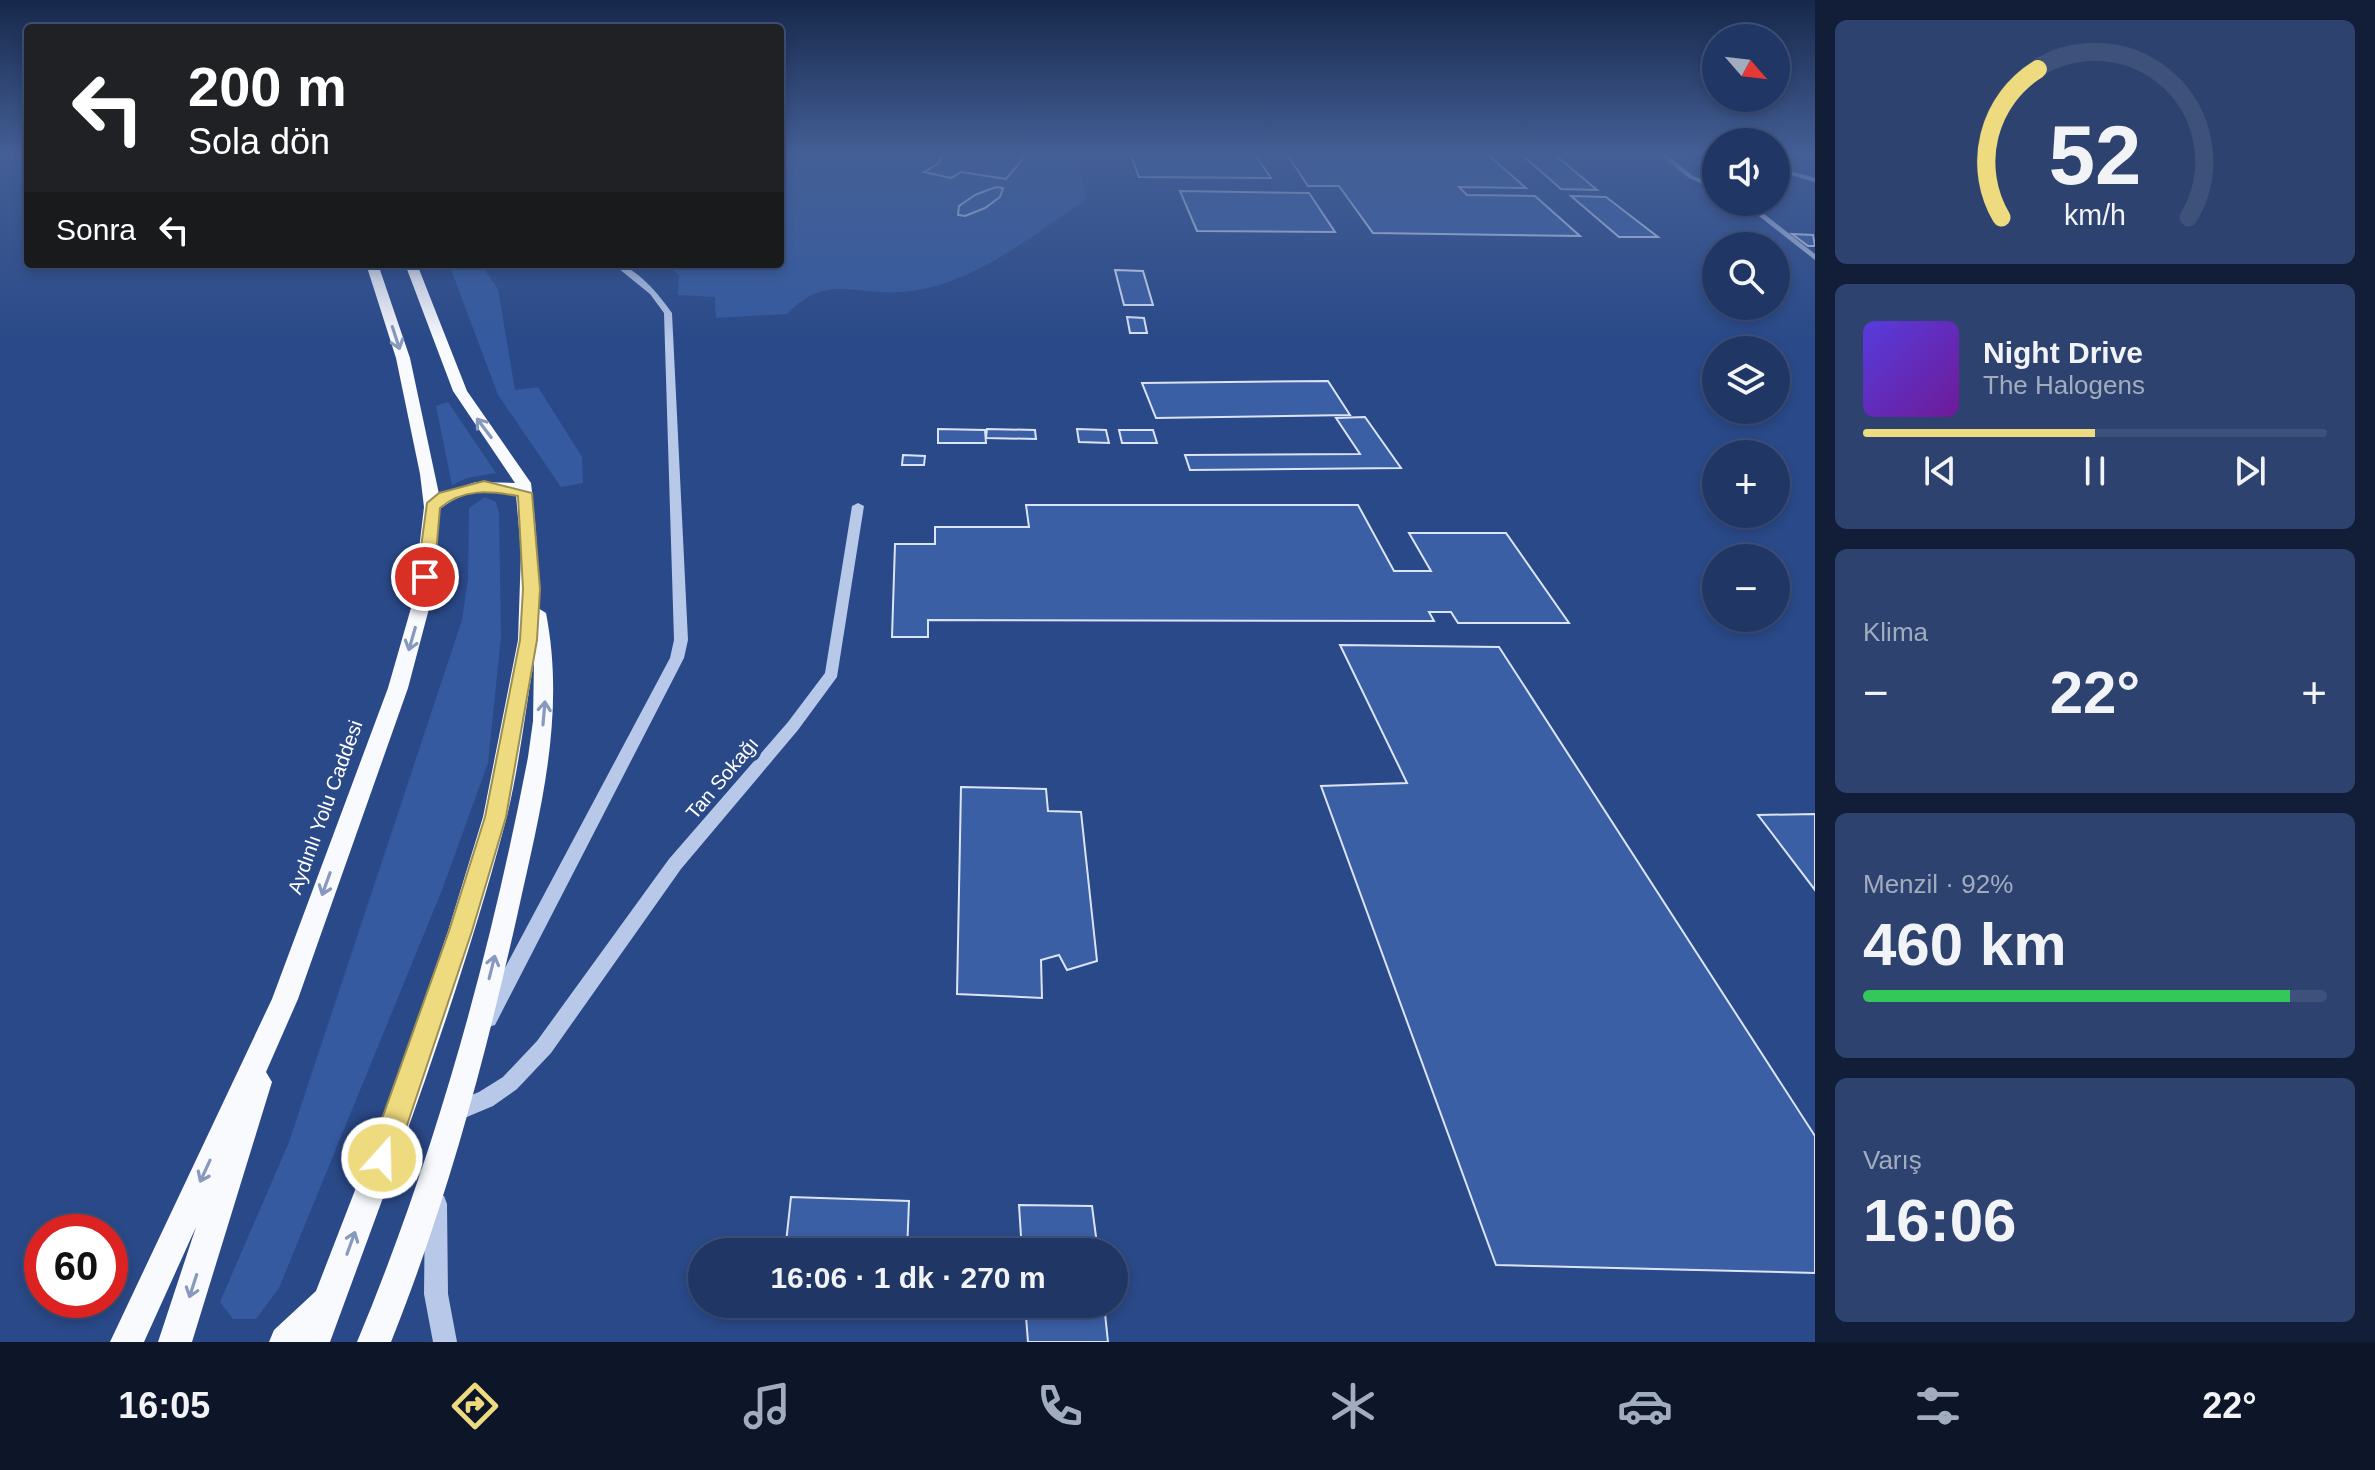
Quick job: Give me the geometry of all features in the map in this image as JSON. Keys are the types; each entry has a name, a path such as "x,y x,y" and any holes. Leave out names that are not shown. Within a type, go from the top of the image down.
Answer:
{"main road":[{"name":"Aydınlı Yolu Caddesi","path":"127,1342 285,999 398,688 422,601 432,507 403,358 373,268"},
{"path":"313,1342 407,1090 495,817 528,640 531,589 525,493 518,474 460,391 414,268"},
{"path":"432,507 444,497 470,487 498,485 525,493"},
{"path":"374,1342 455,1112 474,1043 540,752 545,663 542,633 531,589"},
{"path":"175,1342 285,999"},
{"path":"286,1342 308,1322 333,1290"}],"street":[{"path":"1762,216 1815,258"},
{"path":"474,1043 527,950 677,658 681,640 668,313 653,292 622,268"},
{"name":"Tan Sokağı","path":"455,1112 486,1099 510,1083 544,1047 675,864 793,726 832,674 858,506"},
{"path":"439,1162 433,1252 436,1294 445,1342"}],"shaded area":[{"path":"784,216 1062,216 999,258 952,281 902,292 829,290 801,301 787,314 716,318 715,297 678,295 679,275 669,268 784,268"},
{"path":"450,268 484,268 498,289 515,390 538,387 582,457 583,483 561,487 498,395"},
{"path":"448,402 496,473 467,478 452,485 436,406"},
{"path":"485,497 496,502 499,513 501,637 488,763 442,890 279,1288 256,1319 233,1319 220,1302 289,1142 462,620 468,579 469,508"}],"building":[{"path":"1190,216 1324,216 1335,232 1197,231"},
{"path":"1360,216 1557,216 1580,236 1373,233"},
{"path":"1594,216 1630,216 1658,237 1619,237"},
{"path":"1792,234 1813,235 1815,246 1808,246"},
{"path":"1115,270 1143,271 1153,305 1124,305"},
{"path":"1127,317 1144,318 1147,333 1130,333"},
{"path":"1328,381 1350,415 1156,418 1142,383"},
{"path":"1365,417 1401,468 1190,470 1185,455 1360,454 1336,418"},
{"path":"938,429 985,430 986,443 938,443"},
{"path":"987,429 1035,430 1036,439 986,438"},
{"path":"1077,429 1106,430 1109,443 1079,442"},
{"path":"1119,430 1153,430 1157,443 1122,443"},
{"path":"903,455 925,456 924,465 902,465"},
{"path":"1026,505 1358,505 1394,571 1431,571 1409,533 1506,533 1569,623 1458,623 1451,612 1429,612 1434,621 928,620 928,637 892,637 895,544 935,544 935,527 1029,527"},
{"path":"1340,645 1499,647 1815,1136 1815,1273 1496,1265 1321,786 1407,783"},
{"path":"961,787 1046,789 1048,811 1081,812 1097,961 1067,970 1059,955 1041,960 1042,998 957,994"},
{"path":"1815,814 1815,890 1758,815"},
{"path":"791,1197 909,1201 908,1238 787,1238"},
{"path":"1019,1205 1092,1206 1096,1238 1021,1238"},
{"path":"1026,1318 1105,1318 1108,1342 1028,1342"}],"route":[{"path":"382,1158 461,931 495,817 528,640 531,589 525,493 498,485 470,487 456,490 432,507 425,577"}]}
